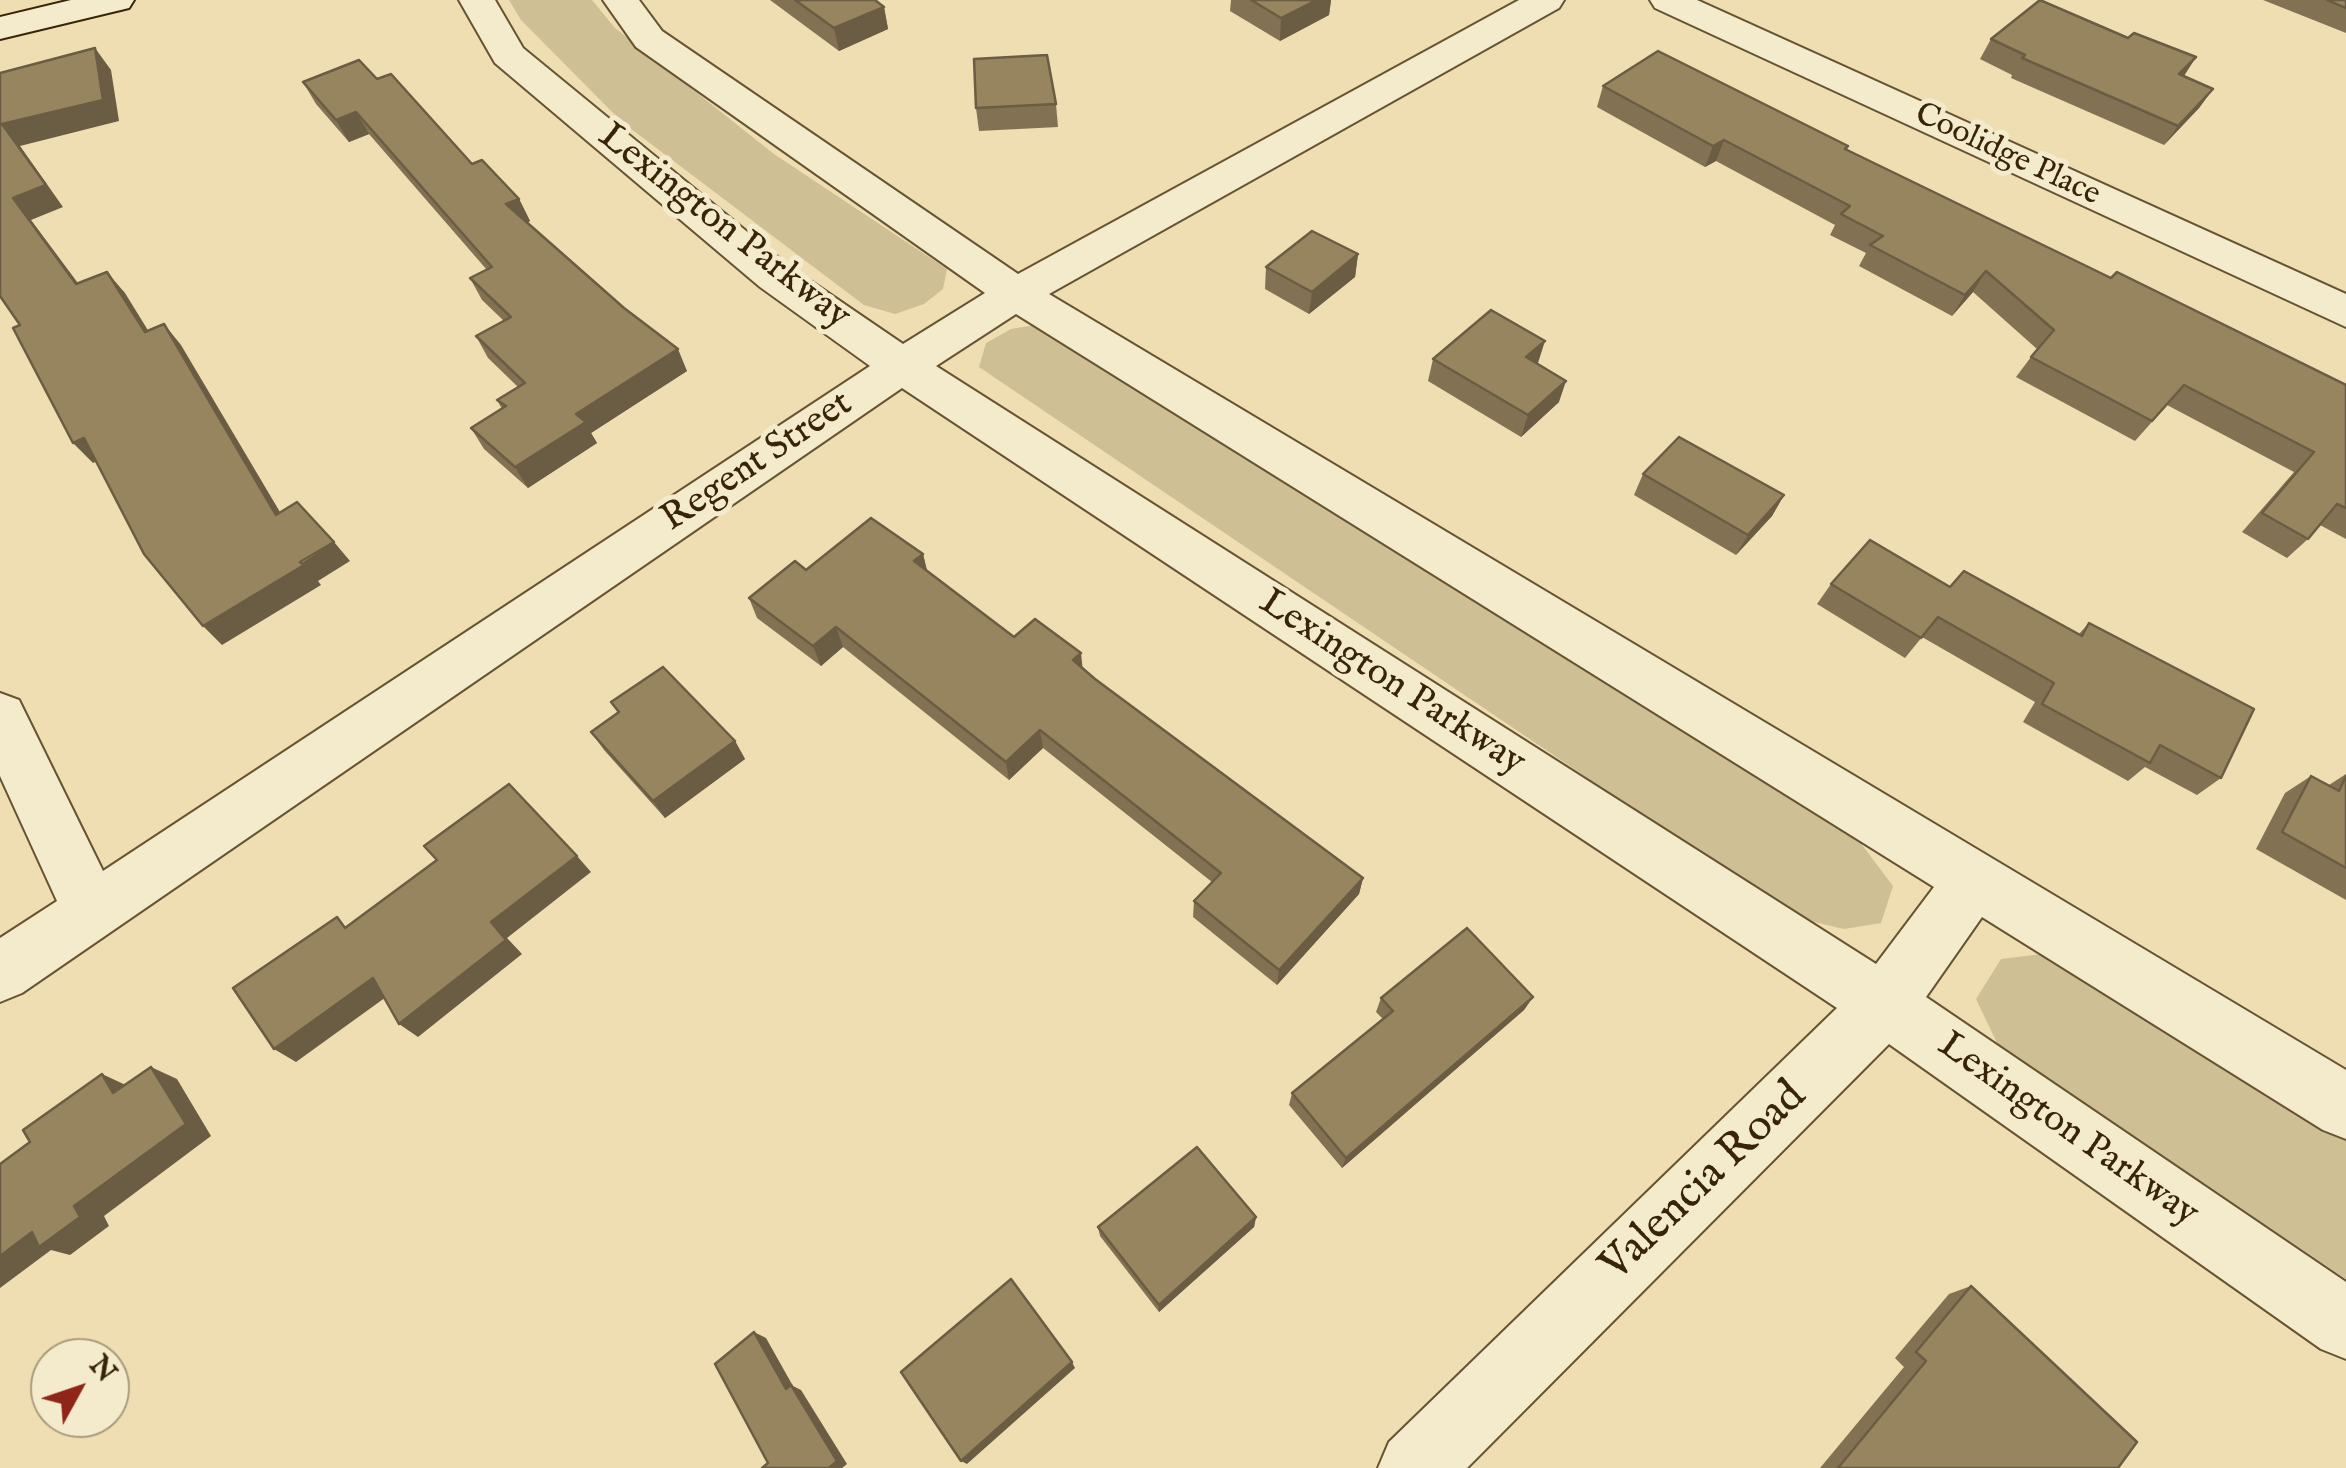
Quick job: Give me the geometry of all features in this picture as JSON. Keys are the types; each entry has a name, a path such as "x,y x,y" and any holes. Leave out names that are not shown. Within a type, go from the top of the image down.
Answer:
{"street":[{"path":"0,28 116,0"},
{"name":"Lexington Parkway","path":"476,0 508,55 775,277 902,366 1884,1004 2346,1324"},
{"path":"620,0 650,39 1016,294 2346,1106"},
{"name":"Regent Street","path":"0,973 902,366 1016,294 1546,0"},
{"name":"Coolidge Place","path":"1668,0 2346,312"},
{"path":"0,716 92,911"},
{"name":"Valencia Road","path":"1414,1468 1884,1004 1974,879"}],"shaded area":[{"path":"509,0 592,0 615,28 774,154 947,269 943,289 924,304 895,314 864,305 622,122 521,20"},
{"path":"1035,325 1856,837 1893,886 1881,923 1844,929 1793,917 979,367 986,343 1011,329"},
{"path":"2042,954 2346,1141 2346,1279 1998,1045 1976,999 2001,959"}],"building":[{"path":"795,0 875,0 884,7 834,28"},
{"path":"1251,0 1317,0 1281,18"},
{"path":"2040,0 2128,38 2134,33 2196,57 2179,74 2213,89 2178,126 2022,58 2025,55 1991,39"},
{"path":"2327,0 2346,0 2346,8"},
{"path":"95,48 103,100 2,124 46,185 13,198 76,284 107,272 145,332 164,324 276,515 297,502 334,542 300,562 304,565 203,626 144,554 84,438 73,443 13,328 20,325 0,296 0,73"},
{"path":"1658,51 1848,146 1845,149 2111,278 2117,272 2346,385 2346,508 2337,504 2308,539 2262,513 2314,452 2184,385 2152,421 2031,357 2054,330 1986,271 1965,295 1870,245 1883,236 1841,214 1850,206 1724,140 1713,146 1603,86"},
{"path":"1047,55 1056,104 976,108 974,59"},
{"path":"359,60 377,79 391,74 472,164 482,160 519,199 506,204 624,308 678,349 576,414 586,422 515,467 471,428 506,406 497,400 525,383 476,336 511,317 470,278 492,267 356,112 336,120 303,82"},
{"path":"1312,231 1358,254 1312,292 1266,267"},
{"path":"1491,310 1545,341 1526,357 1566,381 1528,415 1433,359"},
{"path":"1679,437 1784,495 1748,535 1643,474"},
{"path":"871,518 923,554 914,561 1014,637 1035,619 1081,653 1073,660 1095,679 1363,878 1279,970 1194,901 1221,873 1040,730 1006,762 836,627 813,646 749,598 795,561 806,570"},
{"path":"1870,540 1950,587 1964,571 2082,636 2089,623 2254,709 2221,778 2160,745 2150,763 2042,704 2054,683 1938,617 1921,638 1831,584"},
{"path":"663,667 735,741 653,801 591,732 619,712 611,702"},
{"path":"2311,776 2339,791 2346,776 2346,868 2282,832"},
{"path":"509,784 577,856 491,922 506,940 399,1024 373,978 274,1049 233,988 337,917 345,928 437,860 424,846"},
{"path":"1467,928 1533,997 1346,1158 1292,1093 1393,1011 1381,998"},
{"path":"151,1067 186,1124 74,1206 80,1217 39,1247 32,1232 0,1256 0,1164 30,1142 23,1130 102,1074 113,1093"},
{"path":"1197,1147 1256,1217 1159,1305 1098,1227"},
{"path":"1011,1279 1072,1362 961,1461 901,1372"},
{"path":"1971,1286 2137,1442 2118,1468 1838,1468 1926,1361 1916,1352"},
{"path":"754,1332 786,1389 791,1385 837,1461 829,1468 762,1468 768,1463 715,1364"}]}
